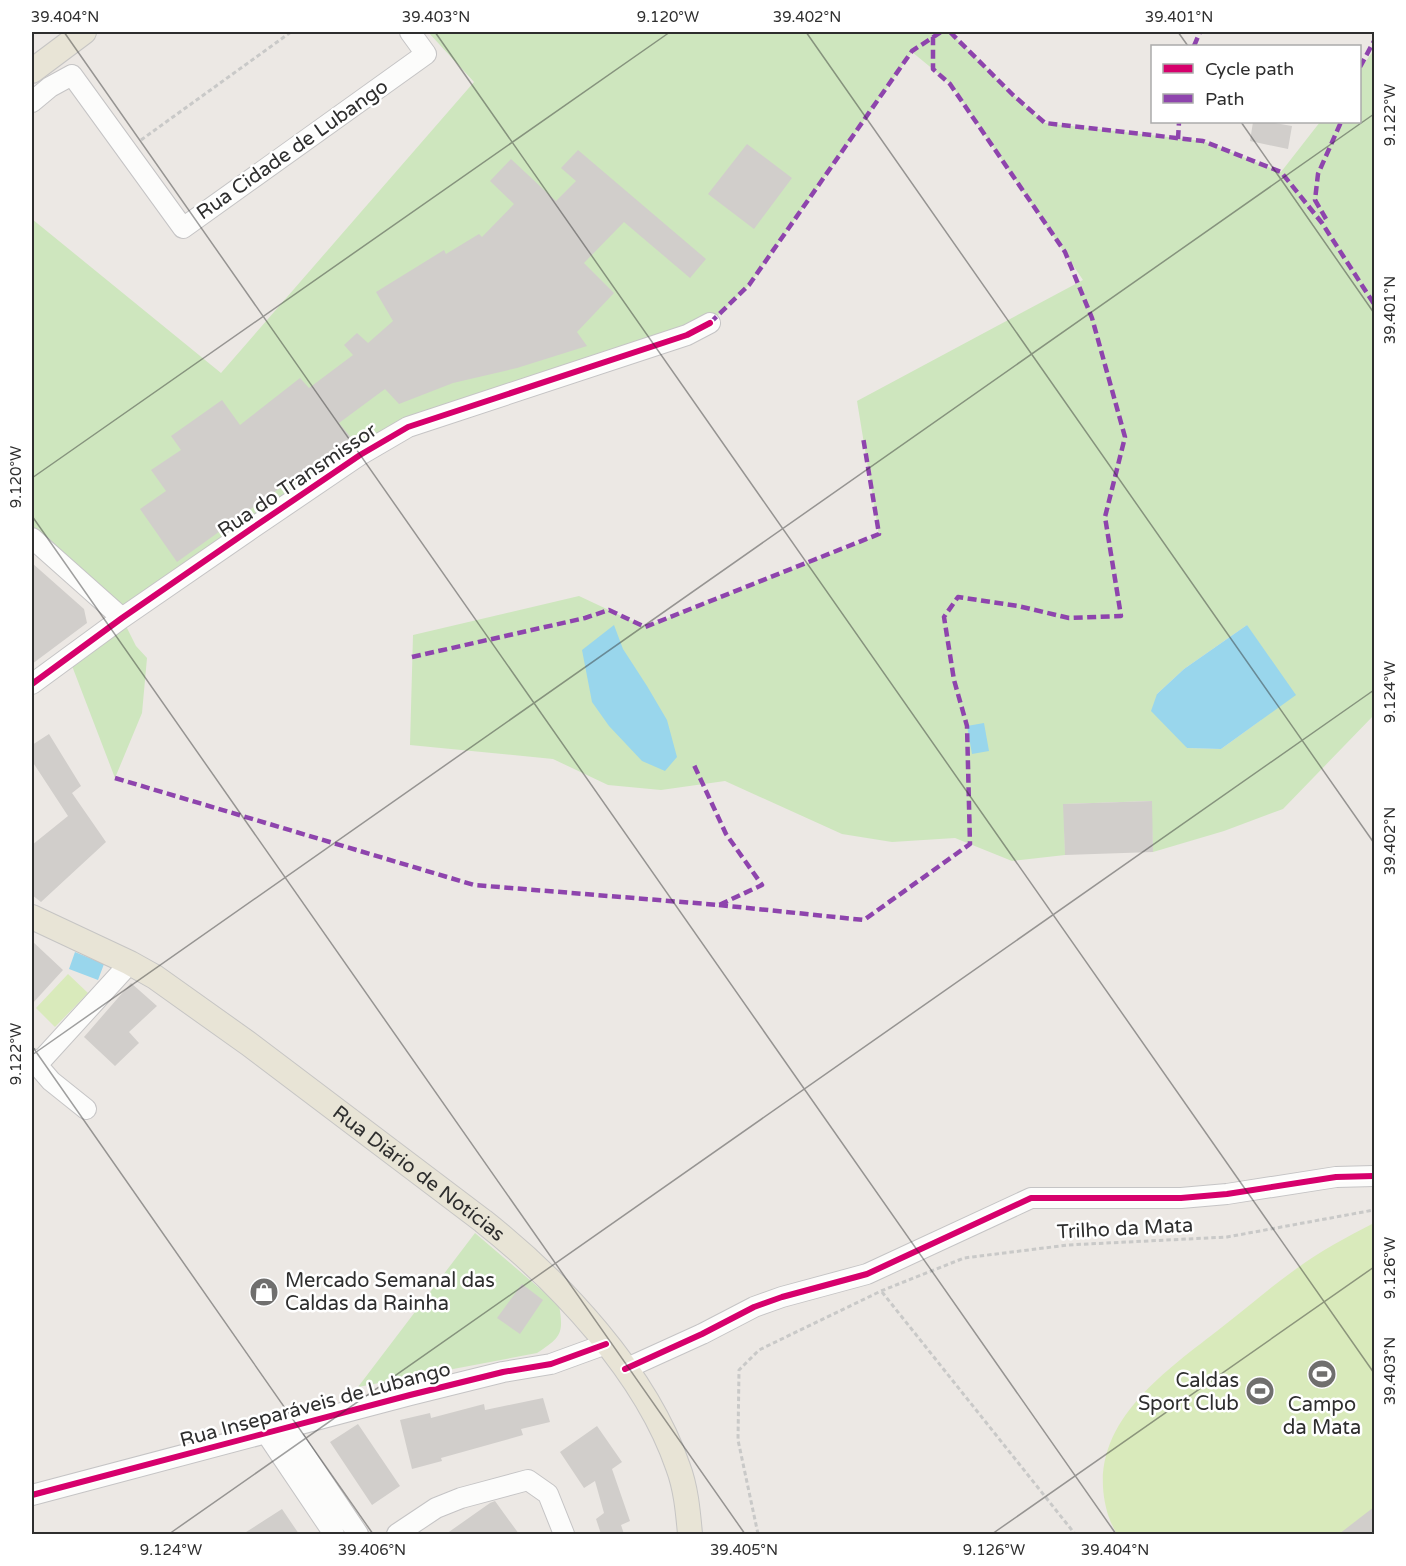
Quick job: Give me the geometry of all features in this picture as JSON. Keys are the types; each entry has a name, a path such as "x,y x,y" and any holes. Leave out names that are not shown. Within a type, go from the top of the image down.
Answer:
{"main road":[{"path":"32,71 84,32"},
{"name":"Rua Diário de Notícias","path":"33,920 130,963 155,977 249,1044 492,1228 548,1277 606,1344 653,1411 679,1468 687,1503 690,1534"}],"street":[{"name":"Rua Cidade de Lubango","path":"32,102 51,87 72,75 183,228 426,54 410,32"},
{"name":"Rua do Transmissor","path":"32,684 122,618 360,455 408,427 687,335 710,323"},
{"path":"32,538 122,618"},
{"path":"86,1109 51,1081 34,1062 130,963"},
{"path":"625,1369 692,1339 754,1307 867,1274 1031,1198 1181,1198 1227,1194 1336,1177 1374,1176"},
{"name":"Rua Inseparáveis de Lubango","path":"32,1495 503,1372 551,1364 606,1344"},
{"path":"286,1428 358,1534"},
{"path":"266,1433 334,1534"},
{"path":"397,1534 436,1508 461,1498 528,1480 548,1494 564,1534"}],"path":[{"path":"127,149 291,32"},
{"path":"881,1291 1075,1534"}],"green space":[{"path":"428,32 950,32 1013,95 1045,123 1203,141 1281,172 1319,123 1361,123 1361,68 1374,50 1374,715 1283,809 1224,831 1153,852 1151,801 1064,804 1065,855 1012,861 955,838 892,842 842,834 725,781 661,790 608,785 553,759 410,745 413,635 579,596 645,627 879,535 857,401 1083,280 951,84 912,52 749,285 710,323 408,427 122,618 32,538 32,219 221,373 474,82","holes":["1247,625 1261,720 1221,749 1187,748 1157,694 1184,669"]},
{"path":"122,618 136,646 147,658 142,713 115,778 69,658"},
{"path":"68,974 88,993 55,1027 36,1008"},
{"name":"Caldas Sport Club","path":"1374,1223 1374,1534 1117,1534 1104,1499 1105,1460 1114,1435 1128,1412 1167,1371 1279,1281 1324,1250"},
{"path":"475,1233 559,1305 561,1329 556,1338 537,1353 358,1387"}],"water":[{"path":"614,625 623,649 667,720 677,757 665,771 642,761 609,726 592,702 582,650"},
{"path":"1247,625 1296,695 1221,749 1187,748 1151,711 1157,694 1184,669"},
{"path":"984,723 989,751 972,754 967,726"},
{"path":"75,952 104,964 98,980 69,969"}],"building":[{"path":"1253,123 1292,126 1288,149 1250,141"},
{"path":"747,144 792,178 754,229 708,194"},
{"path":"578,150 706,259 690,278 624,222 584,263 614,293 577,332 587,346 517,368 453,383 399,404 385,389 339,423 353,440 304,475 301,473 177,562 140,509 166,491 151,470 181,450 171,436 222,400 240,425 300,378 309,388 353,355 344,345 357,333 368,343 393,321 376,292 444,250 446,254 479,234 482,237 514,204 490,181 511,159 556,201 576,181 561,168"},
{"path":"32,563 84,609 87,623 32,664"},
{"path":"49,734 81,786 72,793 106,842 41,902 32,895 32,845 68,816 32,761 32,745"},
{"path":"1152,801 1153,852 1065,855 1063,804"},
{"path":"32,941 63,970 32,1004"},
{"path":"131,983 157,1006 129,1032 139,1043 115,1066 84,1037"},
{"path":"522,1284 543,1300 520,1334 497,1318"},
{"path":"543,1398 550,1422 521,1429 523,1435 441,1458 442,1461 412,1469 400,1420 430,1413 431,1418 484,1404 485,1410"},
{"path":"358,1424 400,1486 372,1505 330,1442"},
{"path":"597,1426 622,1462 612,1469 630,1521 621,1525 624,1534 601,1534 596,1519 604,1513 595,1481 584,1488 560,1452"},
{"path":"495,1501 519,1534 446,1534 490,1503"},
{"path":"1374,1507 1374,1534 1339,1534"},
{"path":"282,1509 299,1534 243,1534"}],"marked path":[{"path":"719,905 864,920 970,844 967,726 954,680 944,617 958,597 1018,606 1069,618 1121,616 1105,517 1125,437 1092,318 1065,252 950,84 933,69 931,32"},
{"path":"710,323 749,285 912,51 941,32"},
{"path":"950,32 1013,95 1045,123 1203,141 1281,172 1322,223 1374,304"},
{"path":"1194,45 1200,32"},
{"path":"1361,65 1374,41"},
{"path":"1178,139 1179,123"},
{"path":"1326,219 1315,200 1318,174 1341,123"},
{"path":"412,657 585,618 609,610 645,627 879,534 863,437"},
{"path":"115,778 474,885 719,905 762,885 726,834 694,765"}],"cycle path":[{"path":"32,684 122,618 251,529 360,455 408,427 687,335 710,323"},
{"path":"625,1369 702,1334 754,1307 867,1274 1031,1198 1181,1198 1227,1194 1336,1177 1374,1176"},
{"path":"32,1495 410,1395 503,1372 551,1364 606,1344"}],"place":[{"name":"Mercado Semanal das Caldas da Rainha","path":"264,1292"},
{"name":"Campo da Mata","path":"1322,1374"},
{"name":"Caldas Sport Club","path":"1260,1391"}]}
